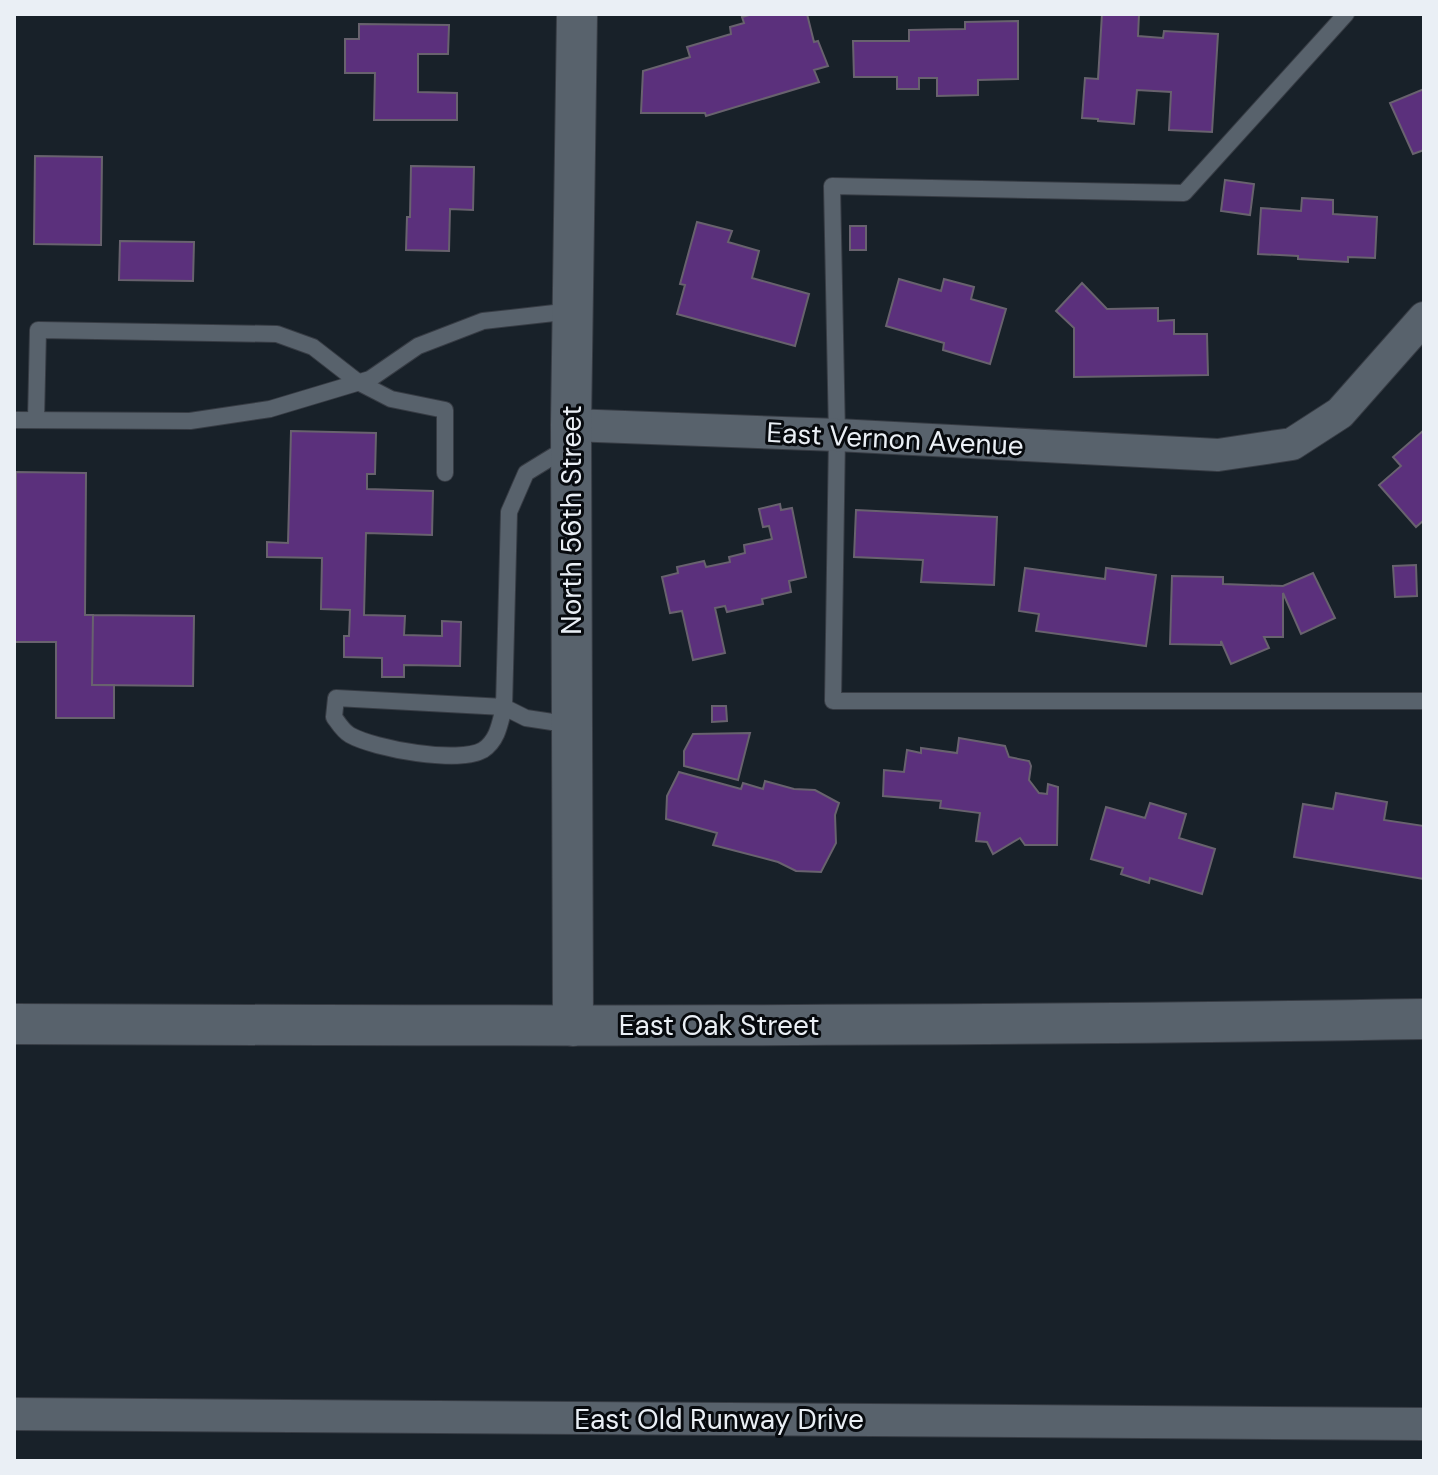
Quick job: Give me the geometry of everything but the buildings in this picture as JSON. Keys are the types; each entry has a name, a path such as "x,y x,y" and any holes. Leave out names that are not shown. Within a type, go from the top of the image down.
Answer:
{"street":[{"name":"North 56th Street","path":"573,1026 571,435 577,14"},
{"name":"East Vernon Avenue","path":"571,435 837,435 1218,455 1292,444 1340,413 1424,318"},
{"name":"East Oak Street","path":"14,1024 573,1026 1424,1019"},
{"name":"East Old Runway Drive","path":"14,1414 1424,1424"}],"lane":[{"path":"1346,14 1184,193 832,186 837,435 833,701 1424,701"},
{"path":"14,420 190,421 270,409 370,379 418,346 483,321 572,311"},
{"path":"36,420 38,330 277,334 313,347 358,382 391,399 445,410 445,473"},
{"path":"571,435 526,473 509,512 504,707 497,736 483,750 466,756 397,751 369,744 346,733 334,717 336,698 504,707 526,718 572,725"}]}
